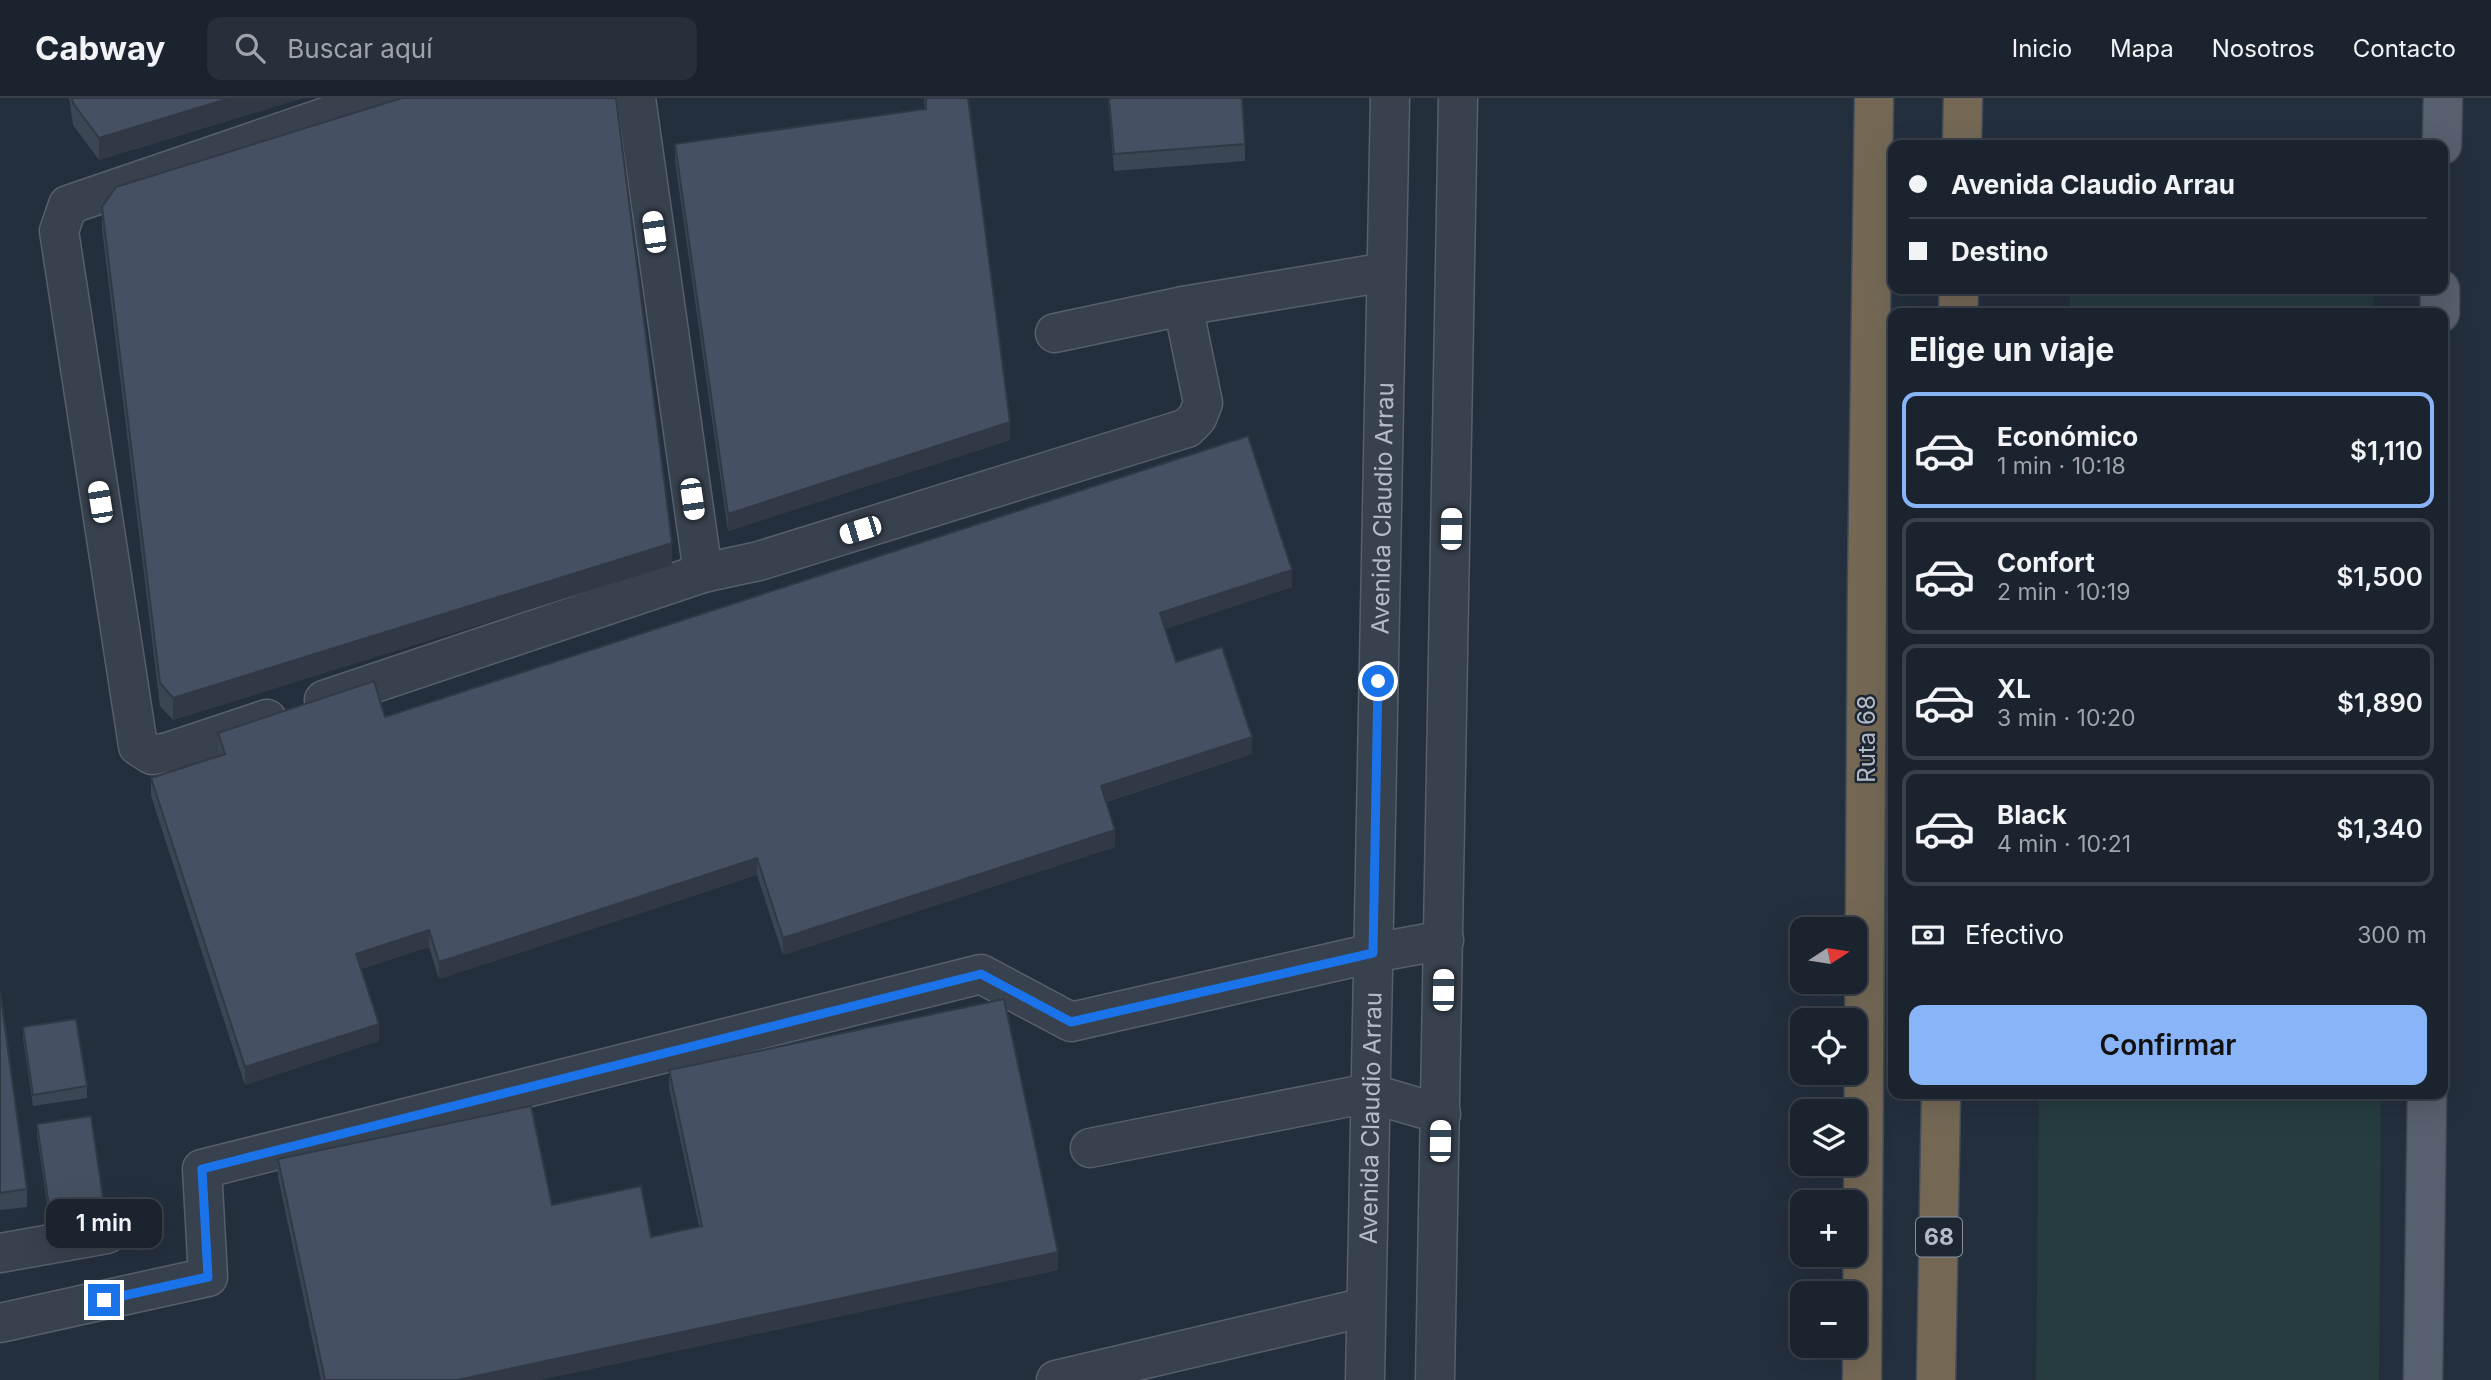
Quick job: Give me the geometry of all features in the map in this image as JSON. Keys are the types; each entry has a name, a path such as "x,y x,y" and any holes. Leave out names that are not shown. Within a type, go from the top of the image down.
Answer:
{"highway":[{"name":"Ruta 68","path":"1862,1380 1867,615 1874,98"},
{"path":"1962,140 1963,98"},
{"name":"68","path":"1936,1380 1941,1099"}],"main road":[{"path":"2442,140 2443,98"},
{"path":"2423,1380 2427,1099"}],"street":[{"path":"381,98 68,205 59,230 138,746 152,755 168,752 703,573 759,561 1187,428 1197,418 1203,403 1183,306"},
{"path":"636,98 703,573"},
{"name":"Avenida Claudio Arrau","path":"1365,1380 1390,98"},
{"path":"1436,1380 1458,98"},
{"path":"1055,333 1183,306 1386,272"},
{"path":"0,1323 208,1277 202,1169 981,974 1071,1022 1373,953 1444,940"},
{"path":"1090,1147 1369,1093 1441,1114"},
{"path":"0,1253 107,1234"},
{"path":"1056,1380 1366,1307"}],"green space":[{"path":"2070,294 2373,294 2373,308 2070,308"},
{"path":"2039,1099 2381,1099 2379,1380 2036,1380"}],"building":[{"path":"72,98 230,98 99,138"},
{"path":"402,98 616,98 672,543 173,698 160,683 102,207 116,187"},
{"path":"926,98 968,98 1010,422 728,514 675,144 926,109"},
{"path":"1109,98 1242,98 1245,144 1114,154"},
{"path":"1248,436 1292,570 1160,613 1176,662 1222,647 1252,737 1101,786 1115,830 783,938 757,858 439,962 429,930 356,954 379,1024 245,1067 151,778 225,754 218,733 374,681 385,717"},
{"path":"0,991 27,1189 0,1193"},
{"path":"1004,999 1058,1252 457,1380 325,1380 278,1159 531,1106 552,1205 641,1186 651,1237 702,1226 669,1070"},
{"path":"76,1019 87,1086 33,1095 23,1027"},
{"path":"91,1116 103,1198 49,1206 37,1124"}],"route":[{"path":"104,1300 208,1277 202,1169 981,974 1071,1022 1373,953 1378,681"}]}
